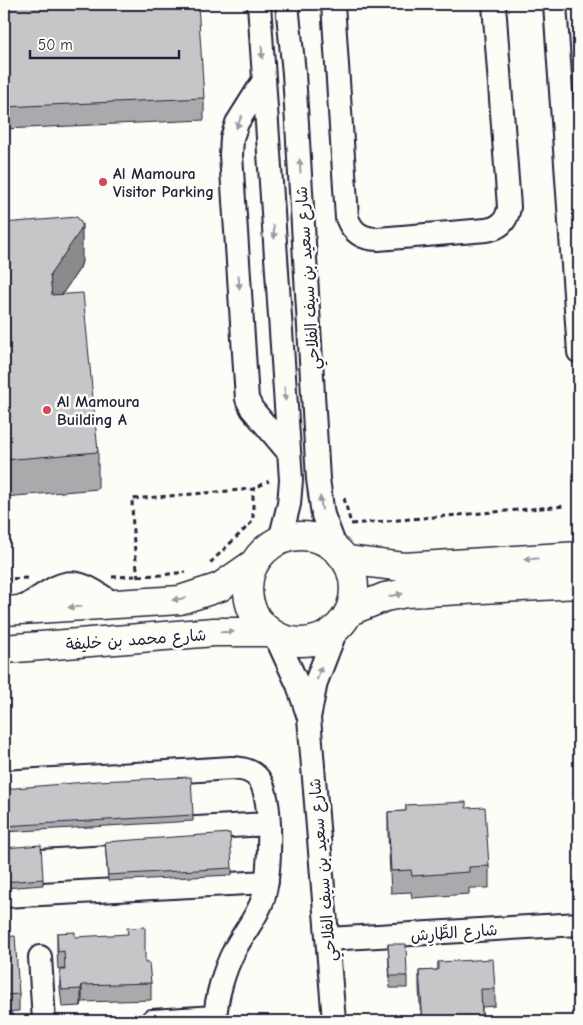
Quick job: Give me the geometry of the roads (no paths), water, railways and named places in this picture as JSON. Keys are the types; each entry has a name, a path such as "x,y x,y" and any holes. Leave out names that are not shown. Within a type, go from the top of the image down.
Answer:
{"main road":[{"path":"12,611 180,600 200,595 226,584 253,564 264,550 280,540 299,536 319,539 341,555 404,567 579,556"},
{"path":"341,555 355,585 343,620"},
{"path":"253,564 248,578 251,608 258,621 272,634 291,642 307,642 323,638 343,620 385,597 406,593 579,584"},
{"name":"شارع محمد بن خليفة","path":"4,649 214,632 272,634"}],"street":[{"name":"شارع سعيد بن سيف الفلاحي","path":"259,4 289,453 290,498 280,540"},
{"name":"شارع سعيد بن سيف الفلاحي","path":"287,4 294,73 318,479 323,515 341,555"},
{"path":"333,4 346,218 350,226 362,237 378,239 494,229 505,221 509,207 494,4"},
{"path":"555,4 570,90 579,352"},
{"path":"264,80 242,113 232,138 233,198 247,399 252,409 289,453"},
{"name":"شارع سعيد بن سيف الفلاحي","path":"309,718 319,673 343,620"},
{"name":"شارع سعيد بن سيف الفلاحي","path":"272,634 298,685 309,718 334,1021"},
{"path":"4,782 242,768 251,772 264,787 268,824 267,882 262,900 228,966 215,1019 152,1021"},
{"path":"4,839 268,824"},
{"path":"4,896 267,882"},
{"name":"شارع الطَّارِش","path":"328,940 579,924"},
{"path":"40,957 44,1021"}],"place":[{"name":"Al Mamoura Visitor Parking","path":"103,182"},
{"name":"Al Mamoura Building A","path":"47,410"}]}
